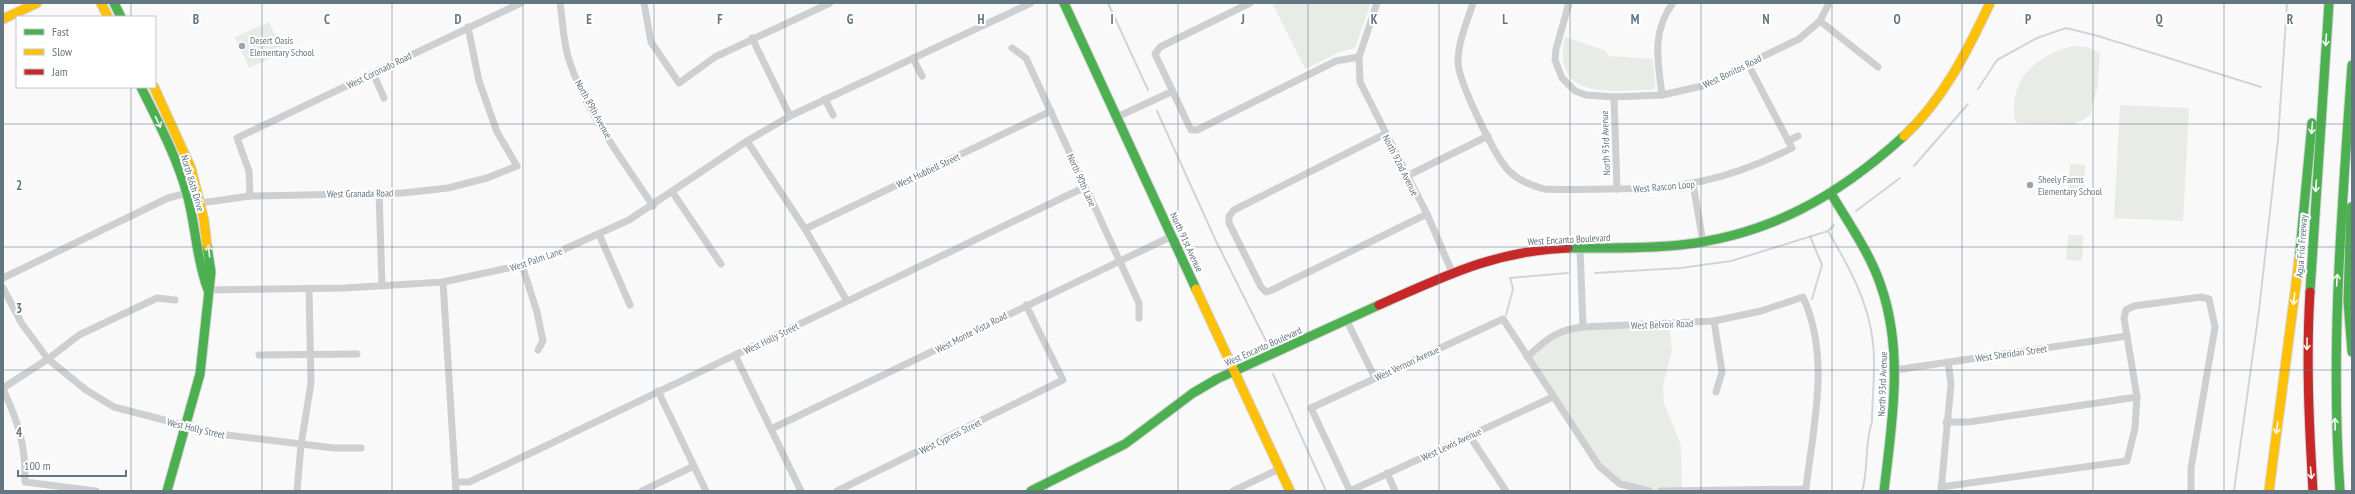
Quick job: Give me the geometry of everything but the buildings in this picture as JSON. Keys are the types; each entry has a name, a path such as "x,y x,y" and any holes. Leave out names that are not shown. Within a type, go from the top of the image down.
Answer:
{"main road":[{"path":"3,19 37,3"},
{"path":"101,3 108,16"},
{"path":"114,3 120,16"},
{"name":"North 91st Avenue","path":"1064,3 1290,491"},
{"name":"West Encanto Boulevard","path":"1031,491 1125,444 1193,393 1234,371 1452,272 1509,255 1550,249 1671,246 1703,242 1742,234 1770,224 1832,195 1887,154 1931,109 1970,48 1990,3"},
{"name":"Agua Fria Freeway","path":"2313,491 2307,395 2308,338 2323,77 2329,3"},
{"path":"2340,491 2335,416 2335,327 2352,65"},
{"path":"2269,491 2297,274 2315,101 2323,77"},
{"name":"North 86th Drive","path":"141,88 176,161 187,193 196,234 201,273 208,290"},
{"name":"North 86th Drive","path":"154,88 187,157 200,203 209,245 211,272 208,290 205,342 200,374 167,491"},
{"path":"176,161 187,157"},
{"path":"2352,181 2348,301 2352,352"},
{"name":"North 93rd Avenue","path":"1832,195 1860,243 1881,286 1893,335 1895,370 1893,414 1884,491"}],"street":[{"name":"West Coronado Road","path":"250,196 249,171 237,138 468,26 522,3"},
{"name":"North 89th Avenue","path":"560,3 566,51 579,86 601,126 653,206"},
{"path":"644,3 651,42 679,83 715,57 752,38 830,3"},
{"name":"West Palm Lane","path":"208,290 308,288 443,282 522,265 599,234 629,220 673,193 747,141 790,116 1032,3"},
{"path":"1250,3 1160,47 1155,54 1171,92 1191,130 1197,130 1336,61 1360,57"},
{"name":"North 92nd Avenue","path":"1377,3 1360,57 1360,82 1385,134 1427,214 1452,272"},
{"path":"1407,176 1488,136 1461,81 1458,63 1461,40 1473,3"},
{"name":"West Bonitos Road","path":"1569,3 1556,49 1555,60 1562,78 1575,91 1580,93 1614,97 1662,95 1702,86 1799,39 1820,21 1829,3"},
{"path":"1662,95 1656,51 1657,36 1666,13 1673,3"},
{"path":"1820,21 1878,67"},
{"name":"West Granada Road","path":"200,203 250,196 379,192 403,193 448,188 487,178 517,166 497,132 479,81 468,26"},
{"path":"752,38 790,116"},
{"name":"North 90th Lane","path":"1012,48 1026,58 1051,111 1139,303 1138,318"},
{"path":"913,58 922,76"},
{"path":"1748,64 1788,141 1798,136"},
{"path":"373,73 384,98"},
{"path":"1117,117 1171,92"},
{"name":"North 93rd Avenue","path":"1614,97 1617,189"},
{"path":"825,99 833,115"},
{"name":"West Hubbell Street","path":"806,230 1051,111"},
{"path":"1385,134 1234,210 1229,216 1229,222 1261,287 1266,292 1427,214"},
{"name":"West Rascon Loop","path":"1488,136 1503,164 1510,172 1530,185 1555,190 1659,188 1694,184 1737,173 1792,148 1788,141"},
{"path":"747,141 806,230 847,301"},
{"path":"1694,184 1703,242"},
{"name":"West Holly Street","path":"456,482 469,482 1085,187"},
{"path":"379,192 382,285"},
{"path":"3,278 168,198 187,193"},
{"path":"673,193 721,264"},
{"path":"599,234 630,305"},
{"name":"West Monte Vista Road","path":"771,429 1026,304 1172,236"},
{"path":"1580,248 1583,327"},
{"path":"522,265 537,312 543,341 538,350"},
{"path":"443,282 456,491"},
{"name":"West Holly Street","path":"3,288 22,324 48,359 86,390 114,407 218,434 301,445 361,448"},
{"path":"297,491 301,445 311,383 308,288"},
{"name":"West Belvoir Road","path":"1527,357 1553,334 1561,330 1583,327 1714,321 1761,311 1803,297 1815,334 1819,367 1806,489 1704,491"},
{"path":"1948,362 1951,384 1946,422 1941,489 2127,461 2135,428 2137,397 2126,336 2124,318 2126,310 2134,306 2201,297 2209,299 2215,327 2191,468 2191,491"},
{"path":"96,491 25,482 25,460 18,420 3,388 48,359 79,335 157,298 175,300"},
{"name":"West Cypress Street","path":"837,491 1063,380 1026,304"},
{"name":"West Vernon Avenue","path":"1350,491 1311,408 1503,319 1527,357"},
{"path":"1347,321 1375,378"},
{"path":"1714,321 1722,372 1716,392"},
{"name":"West Sheridan Street","path":"1895,370 2126,336"},
{"path":"259,355 357,354"},
{"path":"735,355 801,491"},
{"path":"1527,357 1599,466 1620,484 1649,491"},
{"path":"658,391 706,491"},
{"name":"West Lewis Avenue","path":"1350,491 1553,396"},
{"path":"1946,422 1969,422 2137,397"},
{"path":"1469,435 1506,491"},
{"path":"642,491 694,466"},
{"path":"1233,491 1279,469"},
{"path":"1387,473 1395,491"},
{"path":"1617,491 1620,484"},
{"path":"1661,491 1704,491"}],"shaded area":[{"path":"1272,3 1371,3 1355,48 1340,52 1305,69"},
{"path":"269,22 283,52 249,68 235,37"},
{"path":"1565,37 1604,50 1609,56 1653,59 1655,87 1652,90 1602,90 1588,88 1575,82 1567,72 1563,58"},
{"path":"2074,46 2087,47 2100,53 2098,86 2091,109 2091,114 2082,121 2077,121 2076,125 2017,123 2014,112 2016,93 2026,73 2034,65 2053,53"},
{"path":"2120,105 2189,108 2183,221 2114,218"},
{"path":"2070,164 2085,165 2084,191 2069,190"},
{"path":"2068,235 2083,235 2082,261 2066,260"},
{"path":"1669,324 1672,351 1663,384 1664,403 1681,446 1682,491 1649,491 1632,488 1605,472 1527,357 1561,330"}],"waterway":[{"path":"1108,3 1148,90"},
{"path":"2234,491 2259,310 2278,140 2287,3"},
{"path":"1978,89 1997,60 2037,38 2066,28 2098,36 2261,87"},
{"path":"1914,166 1968,104"},
{"path":"1157,111 1216,241 1267,343"},
{"path":"1856,211 1900,178"},
{"path":"1595,273 1681,268 1731,261 1828,231 1834,225"},
{"path":"1828,231 1856,284 1867,313 1873,343 1874,373 1872,422 1868,439 1862,491"},
{"path":"1810,236 1822,265 1812,299"},
{"path":"1506,315 1513,289 1510,278 1568,273"},
{"path":"1273,374 1326,491"}],"traffic: fast":[{"path":"114,3 120,16"},
{"path":"1064,3 1196,289"},
{"path":"2310,292 2329,3"},
{"path":"2340,491 2336,384 2338,278 2352,65"},
{"path":"141,88 167,140 183,180 190,206 201,266 208,290"},
{"path":"2299,261 2312,123"},
{"path":"1568,248 1624,248 1680,245 1713,240 1744,232 1773,222 1828,194 1879,158 1904,136"},
{"path":"1832,195 1871,262 1881,286 1888,311 1892,336 1894,388 1893,414 1884,491"},
{"path":"2351,207 2348,301 2352,352"},
{"path":"167,491 200,374 211,272 207,246"},
{"path":"1031,491 1125,444 1193,393 1217,379 1379,305"}],"traffic: slow":[{"path":"3,19 37,3"},
{"path":"101,3 108,16"},
{"path":"1904,136 1931,107 1943,90 1973,39 1990,3"},
{"path":"154,88 191,168 204,220 207,246"},
{"path":"2269,491 2299,261"},
{"path":"1196,289 1290,491"}],"traffic: jam":[{"path":"1379,305 1448,275 1493,260 1541,250 1568,248"},
{"path":"2310,292 2308,392 2313,491"}],"place":[{"name":"Desert Oasis Elementary School","path":"242,46"},
{"name":"Sheely Farms Elementary School","path":"2030,185"}]}
